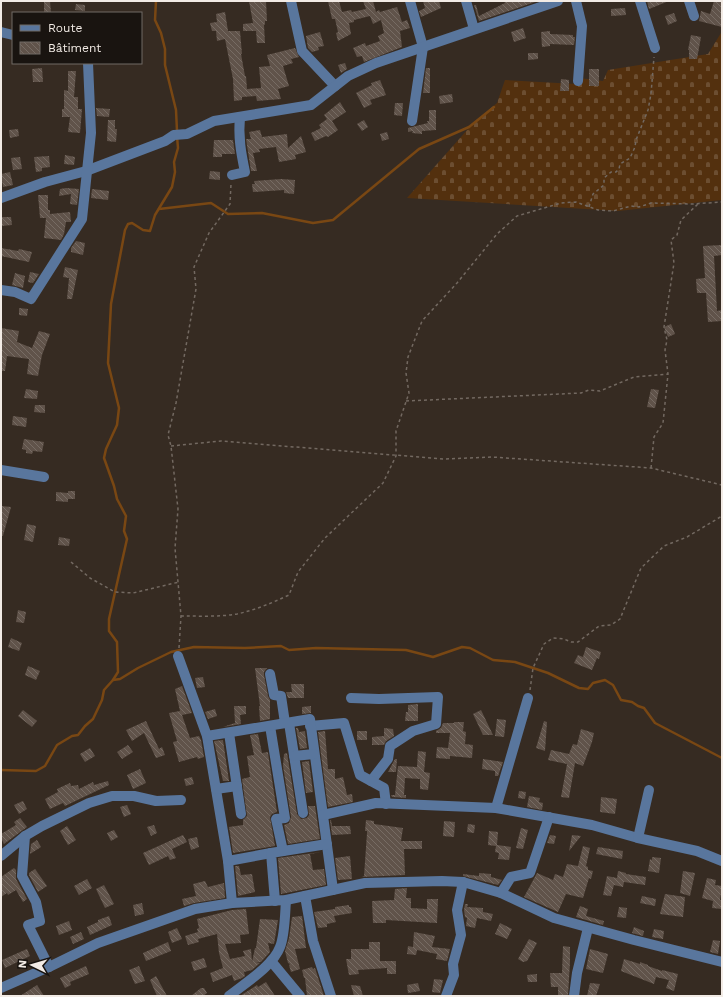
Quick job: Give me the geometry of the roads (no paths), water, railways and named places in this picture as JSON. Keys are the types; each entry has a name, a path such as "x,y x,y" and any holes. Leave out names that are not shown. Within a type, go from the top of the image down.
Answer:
{"street":[{"path":"291,1 302,52 335,86"},
{"path":"410,1 423,46 412,121"},
{"path":"466,1 474,28"},
{"path":"1,198 45,182 86,170 165,141 177,135 187,134 214,121 311,105 348,76 376,63 537,4 558,1"},
{"path":"576,1 582,26 578,81"},
{"path":"640,1 655,48"},
{"path":"689,1 694,16"},
{"path":"1,32 12,34"},
{"path":"1,290 15,292 31,299 82,219 91,133 88,64"},
{"path":"232,175 245,172 241,152 239,129 240,117"},
{"path":"1,470 44,477"},
{"path":"178,656 207,736 228,861 232,903"},
{"path":"270,674 274,696 281,696 294,756 303,813"},
{"path":"351,698 379,699 438,697 436,724 413,732 390,746 388,759 371,781"},
{"path":"496,808 528,698"},
{"path":"207,736 310,719 333,890"},
{"path":"310,726 344,723 360,775 384,788 386,804"},
{"path":"270,726 285,818 276,820 283,851"},
{"path":"229,733 241,814"},
{"path":"294,756 314,754"},
{"path":"216,789 237,786"},
{"path":"638,838 649,790"},
{"path":"1,856 25,836 58,817 89,803 112,796 134,796 156,801 181,800"},
{"path":"322,815 376,803 496,808 592,825 638,838 697,851 722,861"},
{"path":"501,893 511,877 530,873 549,817"},
{"path":"25,836 22,876 36,902 40,921 28,925 49,967"},
{"path":"228,861 326,844"},
{"path":"229,996 271,961 280,946 285,920 271,853"},
{"path":"1,988 98,943 195,909 232,903 281,901 365,883 442,881 463,882 501,893 554,918 722,962"},
{"path":"446,996 454,974 453,964 461,935 458,910 463,882"},
{"path":"305,896 313,941 331,996"},
{"path":"574,996 577,973 588,928"},
{"path":"271,961 300,996"}],"waterway":[{"path":"156,1 155,20 161,33 165,49 165,65 176,110 177,131"},
{"path":"159,209 211,203 228,214 262,213 313,223 333,220 419,149 469,127 494,107"},
{"path":"1,770 36,771 45,766 57,745 72,736 78,735 93,719 102,700 104,690 118,672 117,642 109,631 109,619 127,539 124,531 126,516 117,499 104,458 106,449 117,425 119,408 108,363 111,304 125,230 128,224 132,223 143,230 150,231 155,215 172,187 175,172 174,162 178,148 177,136"},
{"path":"113,680 120,679 138,668 171,652 194,647 245,648 281,646 289,650 316,648 406,650 433,657 462,647 470,648 493,660 515,662 548,673 579,688 588,689 593,683 605,680 613,685 621,700 632,702 644,708 655,723 722,758"}]}
